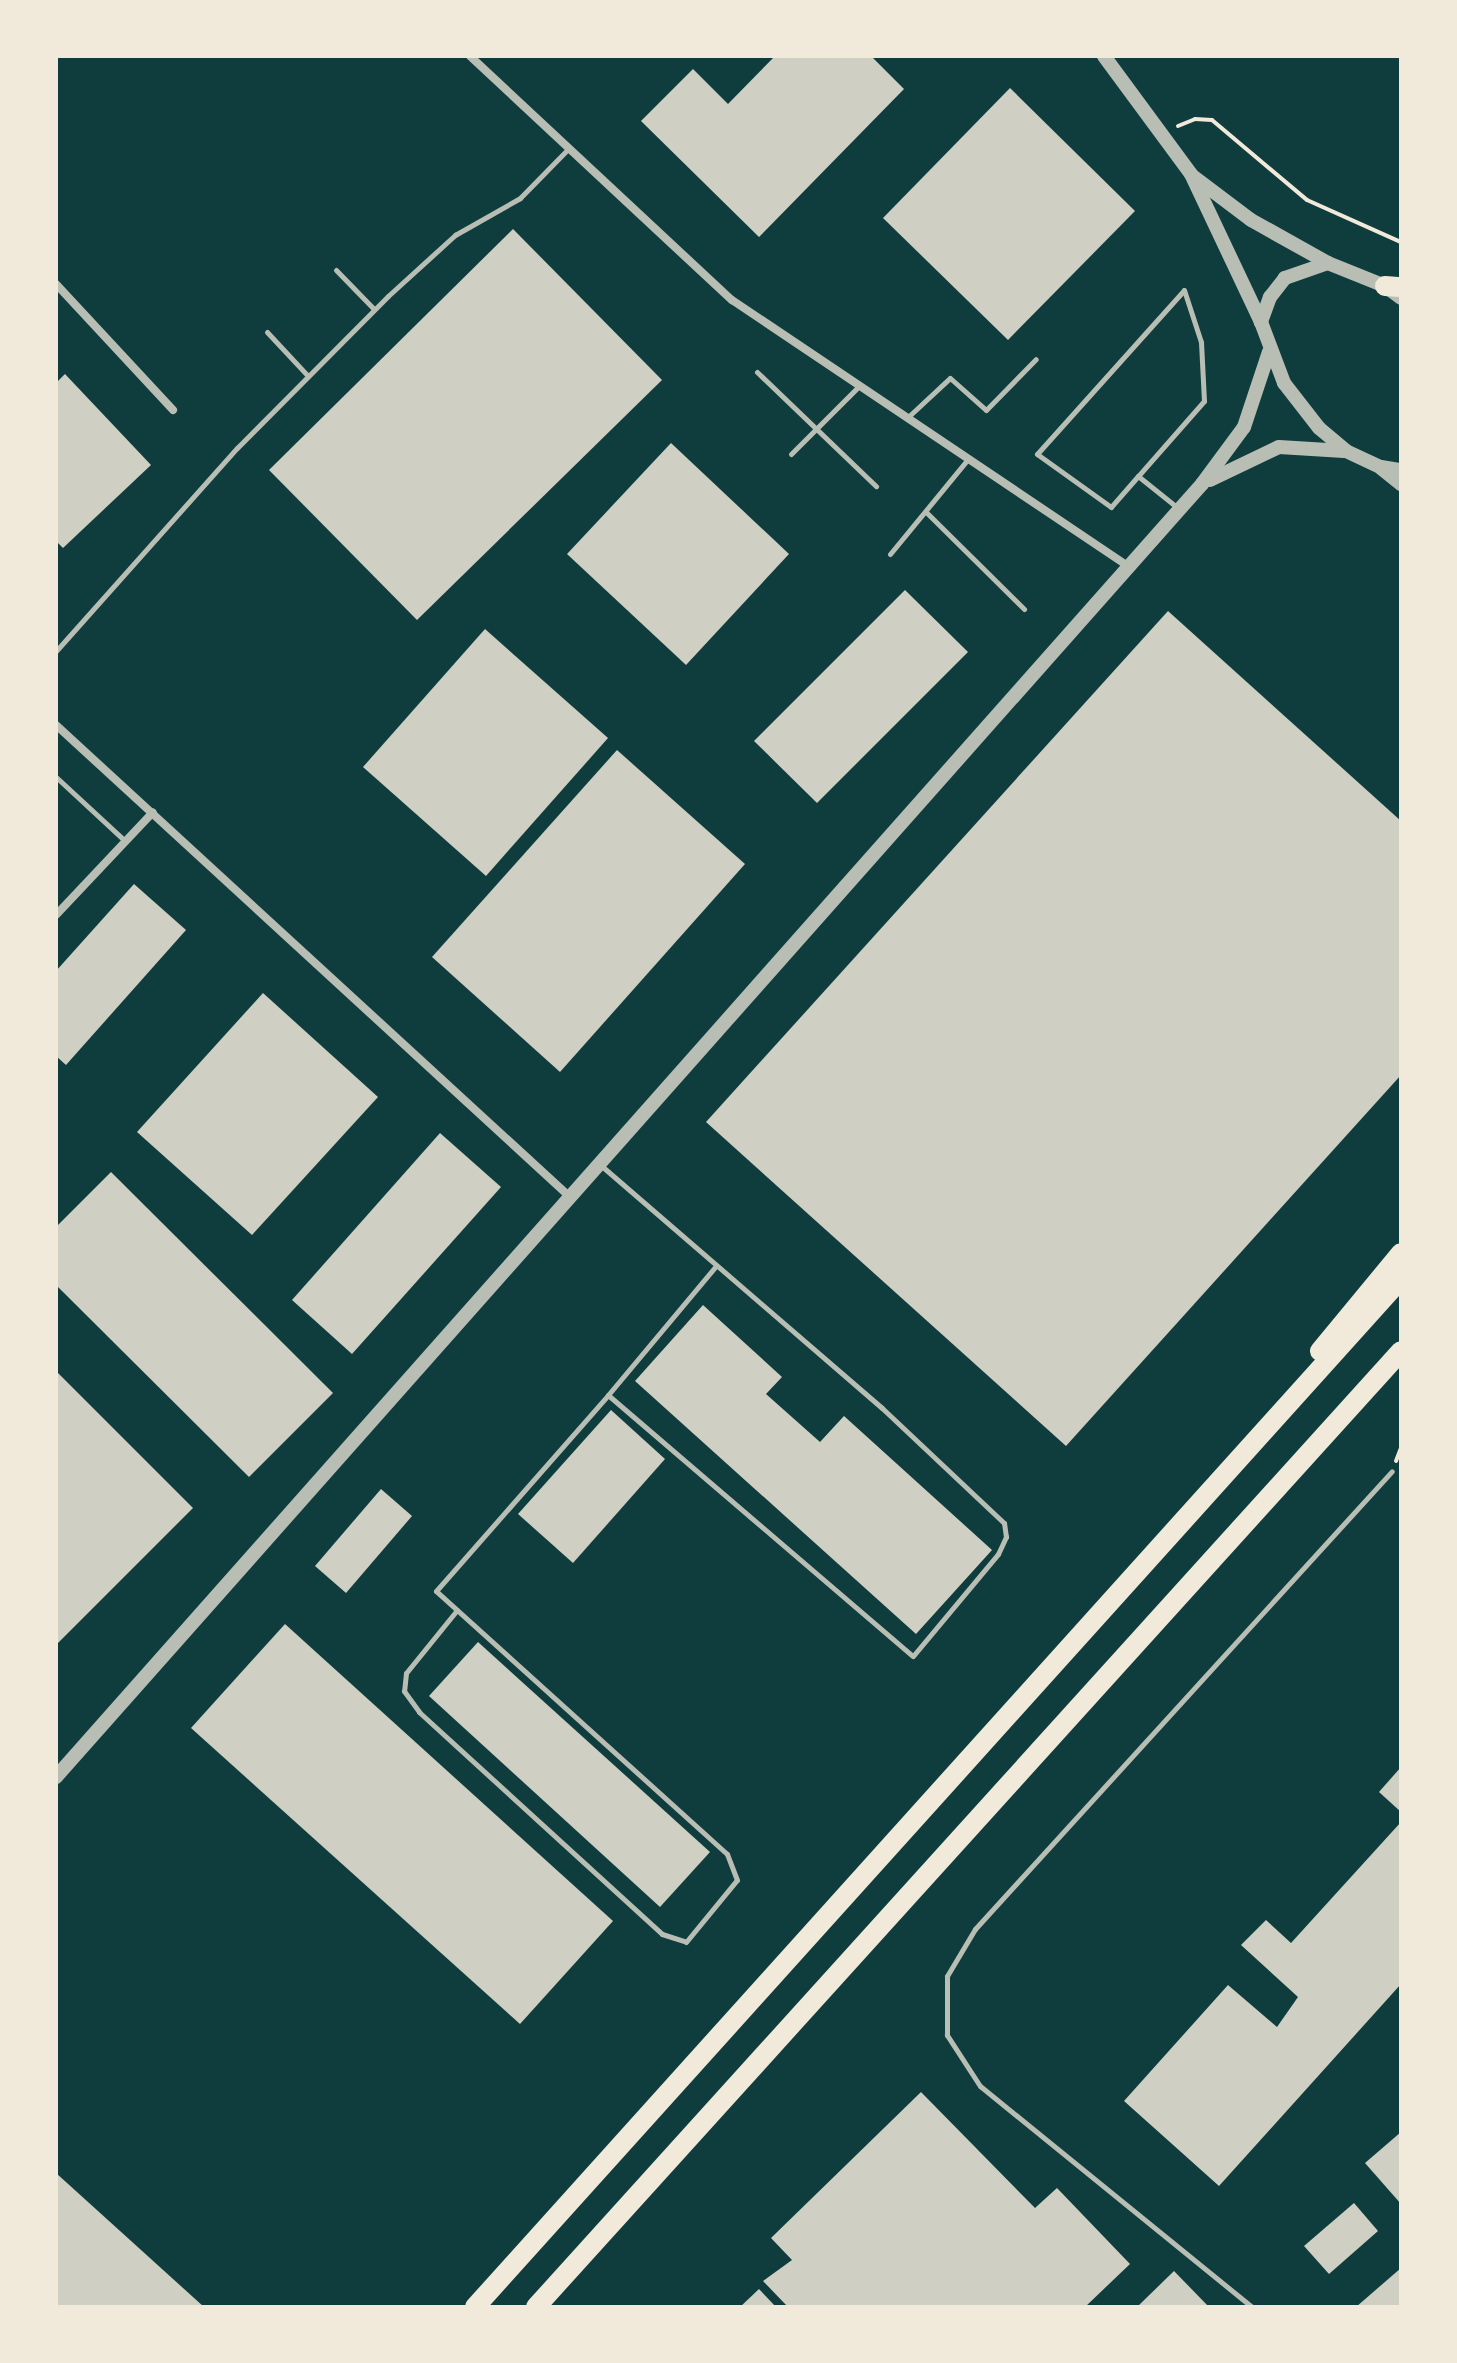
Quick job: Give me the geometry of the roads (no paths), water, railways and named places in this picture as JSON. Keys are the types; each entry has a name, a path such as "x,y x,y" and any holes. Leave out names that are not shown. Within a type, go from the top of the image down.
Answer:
{"highway":[{"path":"1228,1471 1401,1253"},
{"path":"475,2307 1401,1279"},
{"path":"536,2307 1401,1351"}],"street":[{"path":"470,56 732,300 1127,565"},
{"path":"1104,56 1191,174 1261,322 1269,352 1299,405 1346,451 1381,467 1401,484"},
{"path":"1191,174 1251,220 1328,263 1396,290"},
{"path":"1261,322 1270,297 1285,278 1328,263"},
{"path":"56,284 173,410"},
{"path":"56,1777 1127,565 1202,484 1244,427 1269,352"},
{"path":"1202,484 1253,455 1279,447 1346,451"},
{"path":"1381,467 1401,470"},
{"path":"56,725 569,1196"},
{"path":"56,915 153,812"}],"lane":[{"path":"56,651 308,376 374,309 455,235 520,198 568,149"},
{"path":"336,270 374,309"},
{"path":"1184,290 1201,342 1204,401 1138,476 1111,507 1037,454 1184,290"},
{"path":"267,332 308,376"},
{"path":"908,417 950,378 986,410 1036,359"},
{"path":"757,372 876,486"},
{"path":"791,454 860,385"},
{"path":"890,554 969,458"},
{"path":"1138,476 1179,508"},
{"path":"926,512 1024,609"},
{"path":"56,777 125,841"},
{"path":"599,1163 882,1408 1004,1523 1006,1537 998,1554 913,1656 608,1395"},
{"path":"457,1610 406,1673 404,1691 662,1934 686,1942 737,1880 727,1854 436,1591 716,1266"},
{"path":"1252,2307 980,2086 947,2035 947,1976 975,1929 1392,1471"}]}
